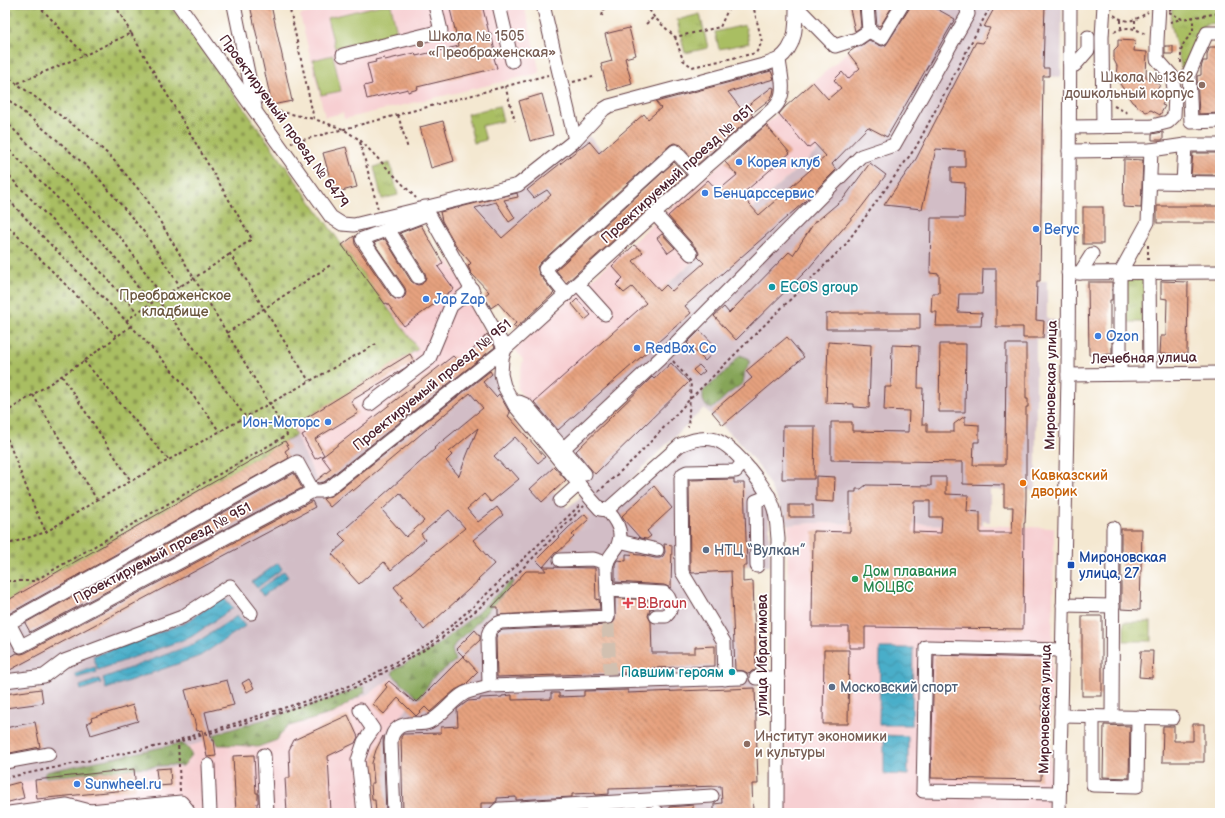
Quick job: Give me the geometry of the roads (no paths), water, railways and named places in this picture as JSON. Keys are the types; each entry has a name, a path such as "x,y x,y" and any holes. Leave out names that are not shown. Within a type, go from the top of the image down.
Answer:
{"street":[{"name":"Проектируемый проезд № 6479","path":"179,5 261,110 331,217 342,224 384,224 518,184 575,140 604,108 767,64 779,59"},
{"path":"234,5 261,110"},
{"path":"343,54 441,31 435,5"},
{"path":"499,5 512,61"},
{"path":"543,5 575,140"},
{"path":"796,5 835,46 857,39 869,31"},
{"path":"779,59 790,48 796,31 796,5"},
{"path":"867,5 869,31"},
{"path":"869,31 882,38 902,5"},
{"path":"564,448 666,353 861,156 894,145 968,14 966,5"},
{"name":"Мироновская улица","path":"1058,813 1068,375 1074,273 1069,151 1070,5"},
{"path":"1103,127 1102,37 1104,6"},
{"path":"1069,127 1152,126 1168,122 1174,116 1175,95 1172,76 1157,59 1157,41 1162,7"},
{"path":"1220,32 1207,33 1189,74 1190,122 1220,121"},
{"path":"1070,65 1075,65 1088,50 1088,37"},
{"name":"Проектируемый проезд № 951","path":"312,491 297,462 9,623 21,646 312,491 328,489 505,349 655,214 701,170 773,109 780,100 777,84 779,59"},
{"path":"1069,151 1151,150 1185,145 1220,145"},
{"path":"1183,183 1185,145"},
{"path":"1120,374 1120,273 1148,222 1151,150"},
{"path":"566,295 545,270 675,151 701,170"},
{"path":"1150,182 1220,183"},
{"path":"427,211 505,349 499,377 515,406 582,479"},
{"path":"655,214 691,254"},
{"path":"398,292 362,239 384,224 418,277"},
{"path":"1074,273 1092,254"},
{"path":"1074,273 1220,272"},
{"path":"1149,273 1150,374"},
{"path":"578,284 606,314"},
{"path":"370,404 429,359 451,306 472,289"},
{"name":"Лечебная улица","path":"1068,375 1220,373"},
{"path":"489,686 488,633 493,626 502,622 608,621 607,563 619,541 620,529 618,524 607,510 600,509 589,496 582,479 564,448 526,405 519,402 515,406"},
{"name":"улица Ибрагимова","path":"607,510 676,448 686,442 705,438 717,440 727,447 756,476 769,496 774,508 777,522 777,813"},
{"path":"725,679 724,642 682,572 681,478 683,474 687,472 736,471 743,462"},
{"path":"560,501 582,479"},
{"path":"757,566 756,501 769,496"},
{"path":"1112,717 1113,528"},
{"path":"619,541 657,550"},
{"path":"560,560 593,559 607,563"},
{"path":"5,680 44,676 64,661 182,617 230,586 251,613"},
{"path":"607,590 664,593 670,598 670,612 666,616 656,616"},
{"path":"1063,605 1113,606"},
{"path":"1059,793 923,791 926,647 1062,650"},
{"path":"394,813 391,738 394,732 403,725 429,722 465,694 489,686 610,678 740,678"},
{"path":"756,678 778,678"},
{"path":"360,710 373,729 364,742 358,760 364,813"},
{"path":"1060,716 1173,718"},
{"path":"1094,716 1093,785 1137,786 1138,717"},
{"path":"5,762 49,754"},
{"path":"264,755 267,813"},
{"path":"208,766 210,813"},
{"path":"495,813 502,808 712,796"},
{"path":"9,813 67,805 90,812 184,808"}],"water":[{"path":"278,563 282,569 257,588 252,582"},
{"path":"284,571 288,577 263,596 259,590"},
{"path":"224,597 233,608 191,637 98,670 93,656 185,623"},
{"path":"237,616 245,626 200,656 106,689 103,678 194,644"},
{"path":"880,648 913,648 912,725 879,725"},
{"path":"95,667 97,672 77,678 75,674"},
{"path":"99,679 101,683 81,690 80,686"},
{"path":"884,735 908,736 908,775 884,774"}],"tunnel":[{"path":"608,624 610,674"}],"place":[{"name":"Школа № 1505 «Преображенская»","path":"420,44"},
{"name":"Школа №1362 дошкольный корпус","path":"1202,85"},
{"name":"Корея клуб","path":"739,162"},
{"name":"Бенцарссервис","path":"705,193"},
{"name":"Вегус","path":"1036,229"},
{"name":"ECOS group","path":"772,287"},
{"name":"Jap Zap","path":"426,299"},
{"name":"Ozon","path":"1098,336"},
{"name":"RedBox Co","path":"637,348"},
{"name":"Ион-Моторс","path":"328,422"},
{"name":"Кавказский дворик","path":"1023,483"},
{"name":"НТЦ “Вулкан”","path":"706,550"},
{"name":"Мироновская улица, 27","path":"1071,565"},
{"name":"Дом плавания МОЦВС","path":"855,579"},
{"name":"B.Braun","path":"628,603"},
{"name":"Павшим героям","path":"732,672"},
{"name":"Московский спорт","path":"832,687"},
{"name":"Институт экономики и культуры","path":"747,744"},
{"name":"Sunwheel.ru","path":"77,784"}],"park label":[{"name":"Преображенское кладбище","path":"175,304"}]}
